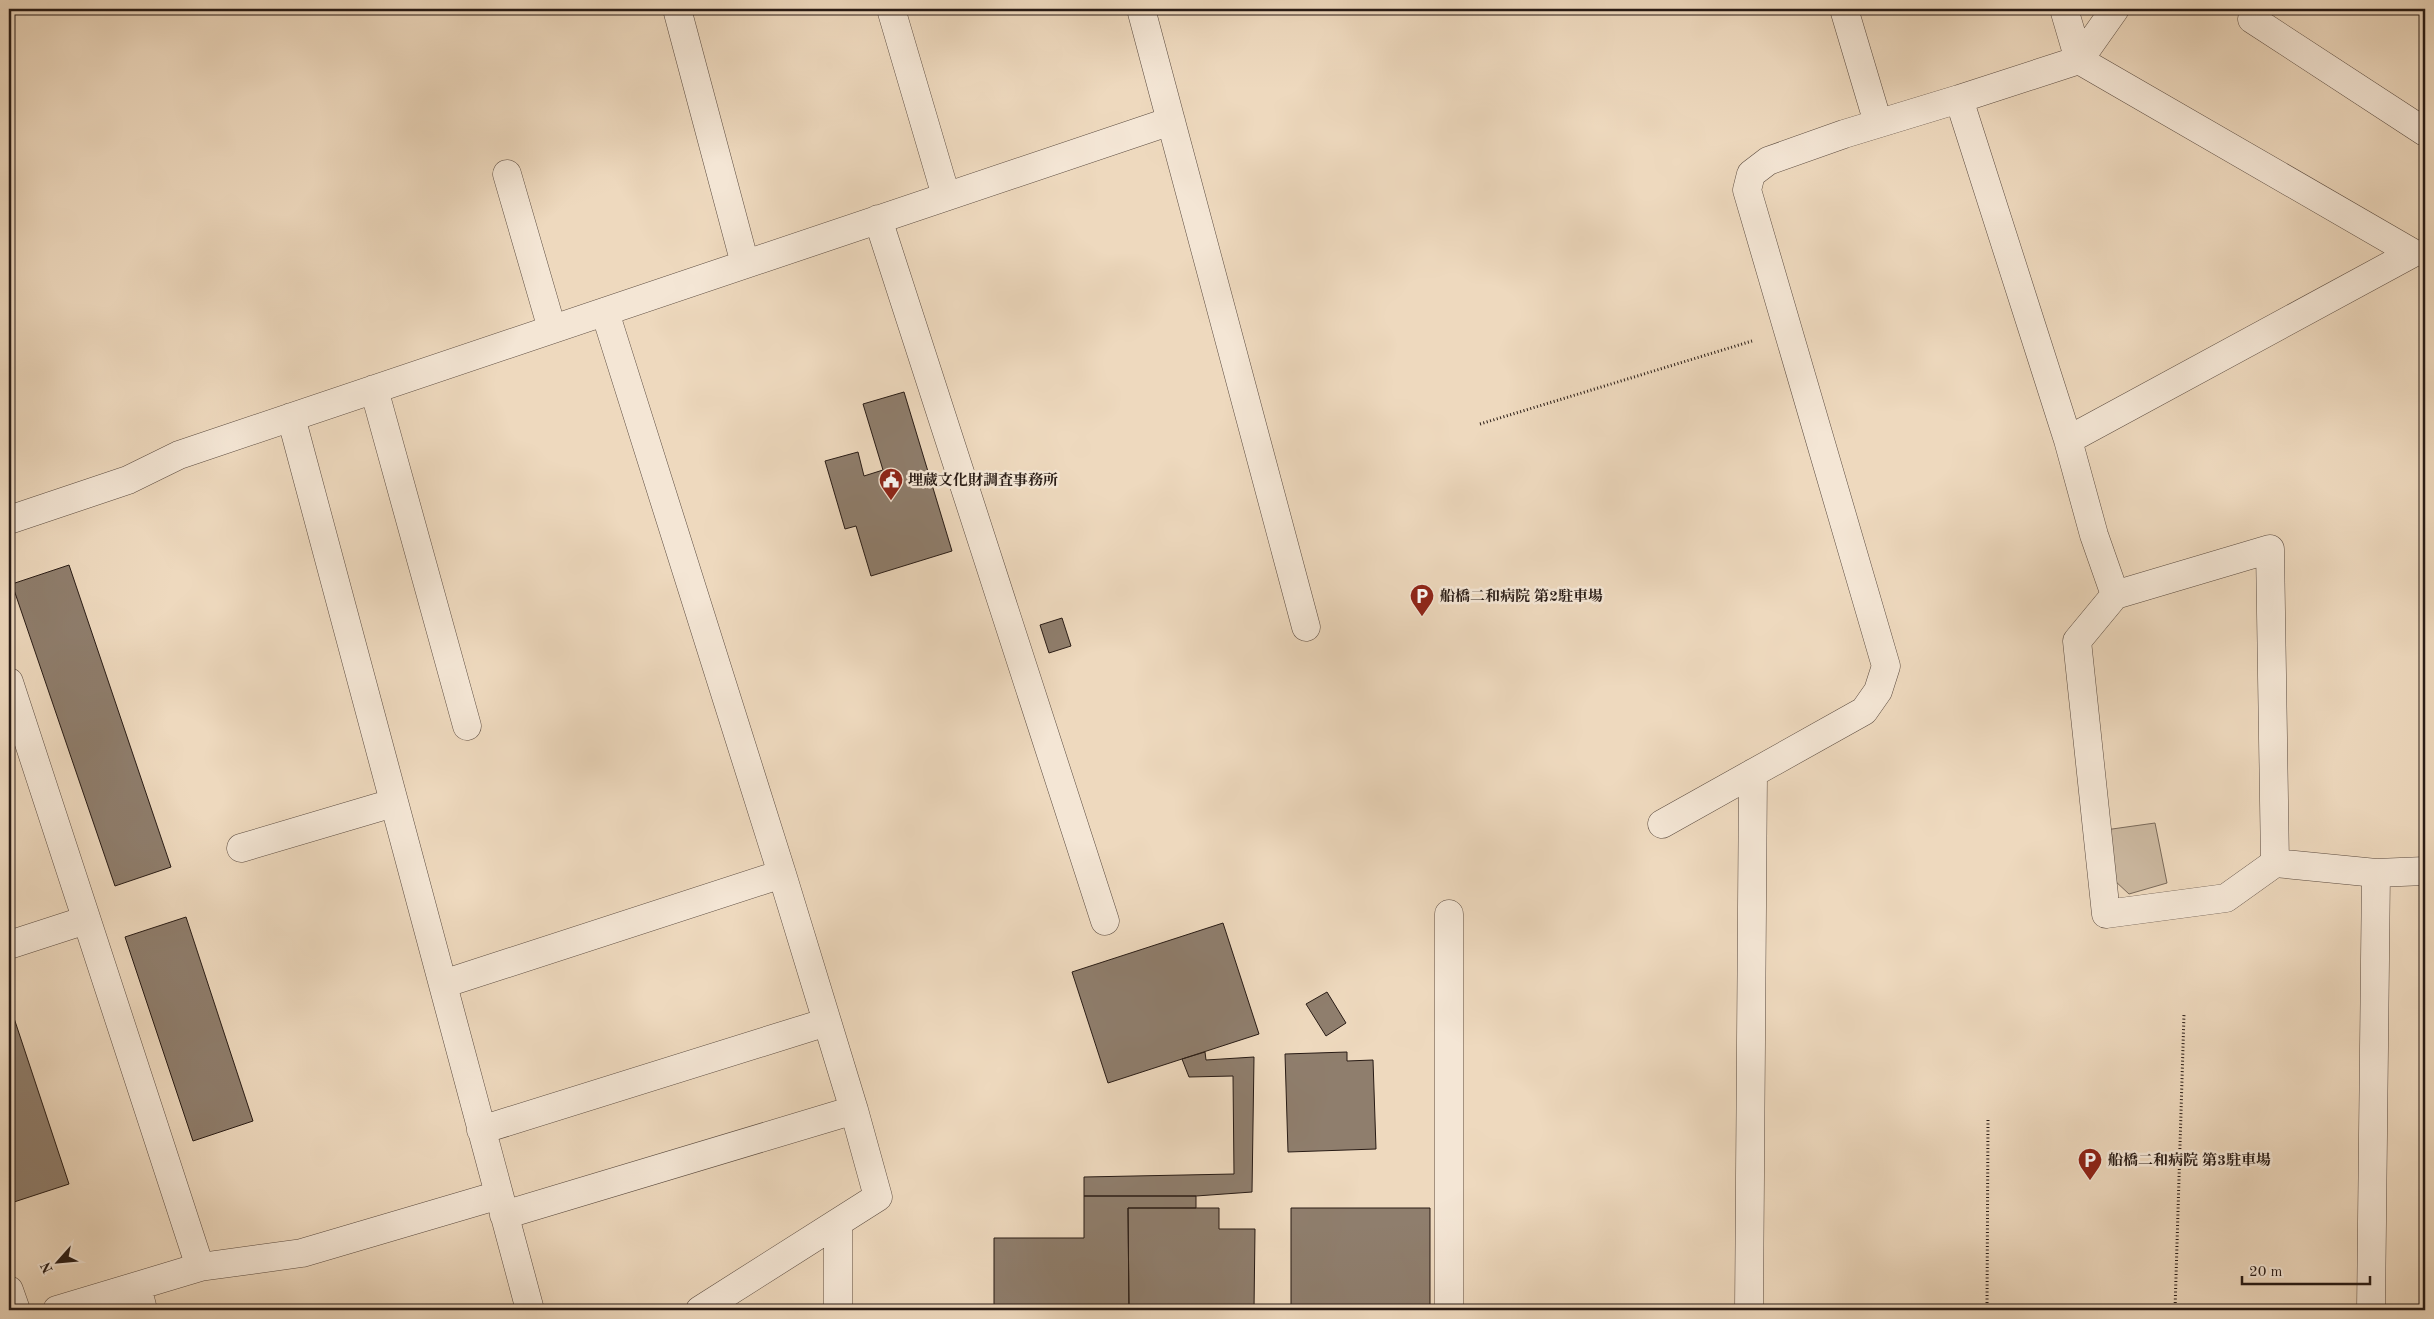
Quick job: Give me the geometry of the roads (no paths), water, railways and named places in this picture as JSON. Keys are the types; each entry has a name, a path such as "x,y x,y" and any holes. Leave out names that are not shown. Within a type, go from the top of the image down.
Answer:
{"street":[{"path":"677,9 745,264"},
{"path":"891,9 946,196"},
{"path":"1141,9 1306,627"},
{"path":"1844,9 1878,124"},
{"path":"2064,9 2079,60 2413,253 2068,440"},
{"path":"1662,824 1864,711 1878,691 1886,666 1747,190 1751,174 1768,161 2079,60 2115,9"},
{"path":"2258,9 2252,19 2425,132"},
{"path":"1959,99 2068,440 2094,535 2116,595"},
{"path":"9,520 128,480 179,455 1171,120"},
{"path":"507,174 552,329"},
{"path":"878,219 1105,921"},
{"path":"604,312 782,874 854,1110 878,1198 700,1310"},
{"path":"374,389 467,726"},
{"path":"291,417 530,1310"},
{"path":"2275,863 2270,549 2116,595 2077,641 2106,914 2226,898 2275,863 2376,873 2425,871"},
{"path":"9,682 200,1266"},
{"path":"1749,1310 1753,773"},
{"path":"241,848 393,803"},
{"path":"2371,1310 2376,873"},
{"path":"443,984 782,874"},
{"path":"1449,914 1449,1310"},
{"path":"9,945 86,920"},
{"path":"482,1130 827,1022"},
{"path":"57,1310 140,1298 200,1266 302,1253 501,1205 854,1110"},
{"path":"838,1224 838,1310"},
{"path":"9,1290 16,1310"}],"place":[{"name":"埋蔵文化財調査事務所","path":"891,501"},
{"name":"船橋二和病院 第2駐車場","path":"1422,617"},
{"name":"船橋二和病院 第3駐車場","path":"2090,1181"}]}
